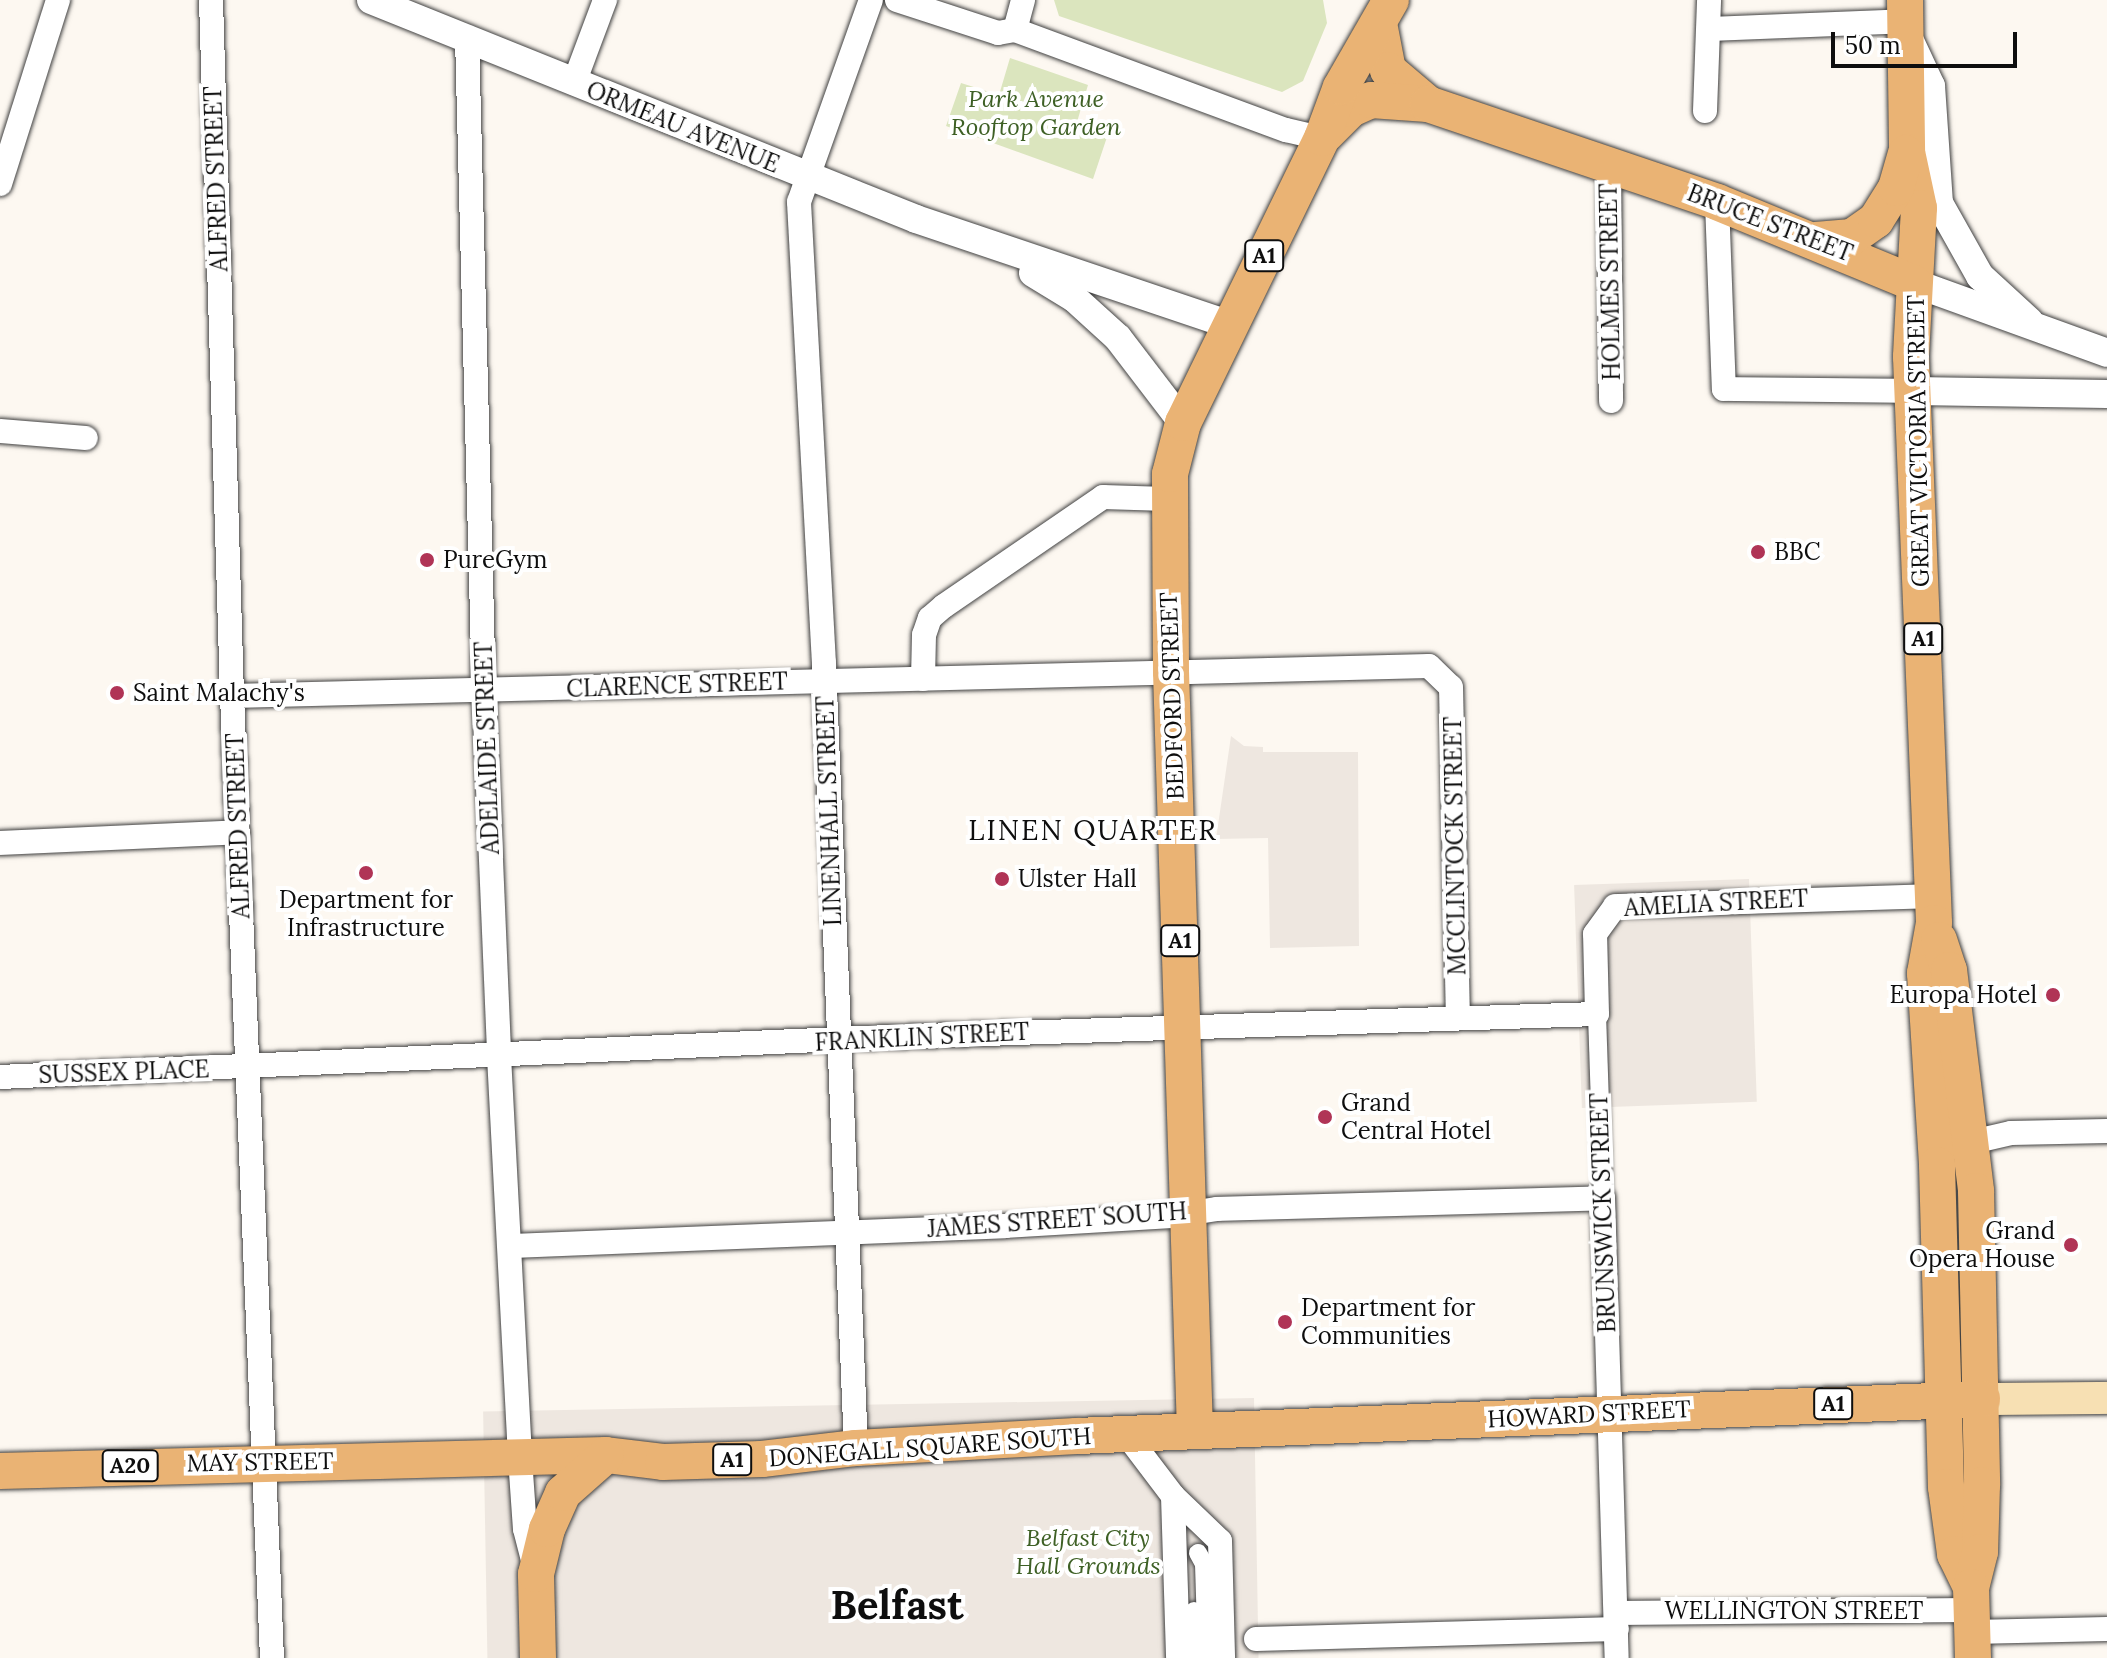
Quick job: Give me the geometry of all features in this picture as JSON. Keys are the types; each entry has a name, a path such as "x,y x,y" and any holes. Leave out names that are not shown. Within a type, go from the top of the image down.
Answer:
{"main road":[{"name":"BRUCE STREET","path":"1385,12 1388,70 1428,104"},
{"name":"A1","path":"1322,138 1347,75 1385,12"},
{"name":"GREAT VICTORIA STREET","path":"1905,17 1907,152 1919,208 1914,283 1914,391 1933,910 1925,973 1944,1400"},
{"name":"BRUCE STREET","path":"1322,138 1351,109 1371,100 1428,104 1717,202 1914,283"},
{"name":"BEDFORD STREET","path":"1195,1431 1191,1210 1167,499 1183,423 1322,138"},
{"name":"GREAT VICTORIA STREET","path":"1815,240 1852,237 1876,220 1896,188 1907,152"},
{"name":"GREAT VICTORIA STREET","path":"1933,910 1949,970 1972,1142 1982,1399"},
{"path":"1982,1399 2107,1398"},
{"name":"A1","path":"1972,1622 1980,1552 1982,1399"},
{"name":"HOWARD STREET","path":"1195,1431 1982,1399"},
{"name":"A1","path":"1944,1400 1955,1554 1972,1622"},
{"name":"DONEGALL SQUARE SOUTH","path":"520,1458 606,1455 663,1462 762,1459 856,1448 1195,1431"},
{"path":"538,1658 536,1574 563,1493 606,1455"},
{"name":"MAY STREET","path":"0,1471 261,1461 520,1458"}],"street":[{"path":"0,184 58,0"},
{"name":"ALFRED STREET","path":"211,0 232,696 261,1461 272,1658"},
{"name":"ORMEAU AVENUE","path":"371,0 805,176 996,249 1231,325"},
{"path":"574,83 605,0"},
{"name":"LINENHALL STREET","path":"856,1448 848,1233 836,1041 825,680 799,202 805,176 871,0"},
{"path":"897,0 998,33 1015,30 1286,130 1322,138"},
{"path":"1015,30 1023,0"},
{"path":"1705,111 1709,0"},
{"path":"1709,29 1905,17 1931,86 1939,203 1980,276 2029,321"},
{"name":"ADELAIDE STREET","path":"467,37 484,693 499,1056 512,1246 525,1529 536,1574"},
{"name":"HOLMES STREET","path":"1609,164 1611,401"},
{"path":"1717,202 1724,389 2107,394"},
{"name":"ORMEAU AVENUE","path":"996,249 1074,298 1118,338 1183,423"},
{"name":"BRUCE STREET","path":"1914,283 1982,310 2029,321 2107,353"},
{"path":"0,431 86,438"},
{"path":"923,679 924,635 930,618 944,606 1103,497 1167,499"},
{"name":"CLARENCE STREET","path":"232,696 484,693 825,680 1429,666 1445,676"},
{"name":"MCCLINTOCK STREET","path":"1445,676 1452,701 1458,1018"},
{"path":"0,843 238,832"},
{"name":"AMELIA STREET","path":"1597,1014 1595,934 1605,914 1625,902 1933,910"},
{"name":"FRANKLIN STREET","path":"247,1065 1597,1014"},
{"name":"BRUNSWICK STREET","path":"1597,1014 1617,1658"},
{"name":"SUSSEX PLACE","path":"0,1077 196,1072 247,1065"},
{"path":"1972,1142 2011,1133 2107,1131"},
{"name":"JAMES STREET SOUTH","path":"512,1246 1172,1216 1191,1210 1603,1198"},
{"path":"1126,1434 1173,1496 1220,1541 1223,1658"},
{"path":"1173,1496 1178,1658"},
{"path":"1194,1658 1198,1553 1204,1564 1207,1658"},
{"name":"WELLINGTON STREET","path":"1256,1639 1616,1621 1972,1622 2107,1629"}],"green space":[{"path":"1054,0 1323,0 1327,23 1303,81 1282,92 1059,16"},
{"name":"Park Avenue Rooftop Garden","path":"1010,58 1088,85 1077,122 1108,134 1093,179 946,126 961,83 999,95"}],"shaded area":[{"path":"1231,736 1244,746 1263,747 1263,752 1358,752 1359,946 1270,948 1268,838 1216,839"},
{"path":"1749,879 1757,1102 1582,1108 1574,885"},
{"path":"1254,1398 1259,1658 487,1658 483,1411"}],"place":[{"name":"BBC","path":"1758,552"},
{"name":"PureGym","path":"427,560"},
{"name":"Saint Malachy's","path":"117,693"},
{"name":"Department for Infrastructure","path":"366,873"},
{"name":"Ulster Hall","path":"1002,879"},
{"name":"Europa Hotel","path":"2053,995"},
{"name":"Grand Central Hotel","path":"1325,1117"},
{"name":"Grand Opera House","path":"2071,1245"},
{"name":"Department for Communities","path":"1285,1322"}],"district":[{"name":"LINEN QUARTER","path":"1093,830"},
{"name":"Belfast","path":"897,1605"}],"park label":[{"name":"Belfast City Hall Grounds","path":"1088,1552"}]}
